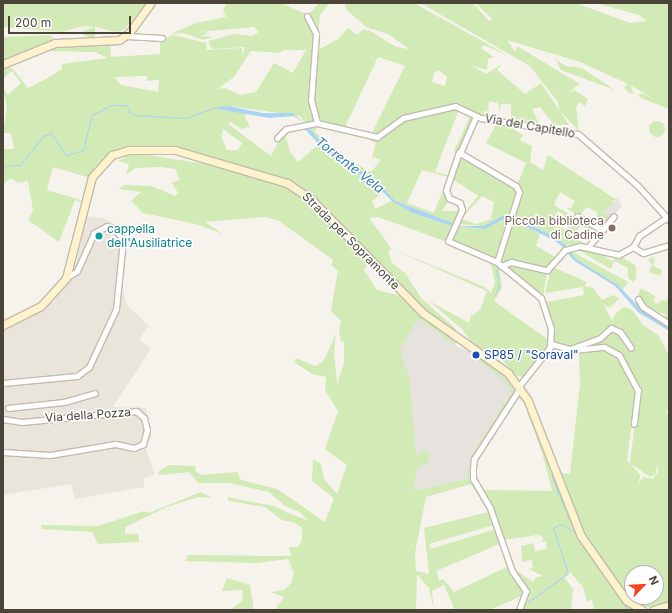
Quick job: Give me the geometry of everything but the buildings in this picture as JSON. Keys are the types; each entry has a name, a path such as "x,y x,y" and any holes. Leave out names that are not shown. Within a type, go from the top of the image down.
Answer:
{"main road":[{"path":"3,64 55,43 114,41 126,36 151,3"},
{"name":"Strada per Sopramonte","path":"3,325 41,306 66,278 74,256 91,181 101,163 128,150 194,153 278,179 304,193 414,304 495,361 519,387 574,523 622,595 642,610"},
{"path":"653,610 669,605"}],"street":[{"path":"277,138 286,129 317,123 311,100 316,34 306,16"},
{"path":"126,36 162,38"},
{"name":"Via del Capitello","path":"317,123 369,138 383,135 403,118 448,106 476,116 578,134 638,186 668,219"},
{"path":"476,116 459,152 447,185 449,198 462,206 448,238 450,243 499,264 543,301 551,328 551,344 519,387 474,459 474,479 490,508 512,571 526,591 519,610"},
{"path":"459,152 518,188 499,264"},
{"path":"577,216 602,230"},
{"path":"588,247 614,216"},
{"path":"499,264 511,262 547,270 567,249 588,247 618,255 633,247 638,236 655,228 668,219"},
{"path":"3,383 77,376 95,358 116,309 121,237 111,228 99,228 77,271 66,278"},
{"path":"633,247 643,253 669,245"},
{"path":"74,256 82,256 86,251"},
{"path":"638,299 643,307 669,324"},
{"path":"570,349 600,338 610,328 620,332 632,348"},
{"path":"551,344 570,349 604,347 619,355 638,390 634,424"},
{"path":"6,409 64,402 95,393"},
{"path":"6,409 39,407"},
{"name":"Via della Pozza","path":"3,419 22,422 136,411 144,418 147,430 143,444 134,448 115,444 50,455 3,452"}],"shaded area":[{"path":"618,198 622,206 612,217 603,212"},
{"path":"87,216 106,219 123,229 128,240 123,287 126,304 149,326 139,339 151,349 113,407 146,408 151,438 146,449 155,475 144,478 144,487 75,499 71,484 3,495 3,329 54,302 76,264"},
{"path":"400,301 456,340 455,345 495,366 516,390 482,448 470,480 413,494 399,350 391,307"},
{"path":"420,320 454,344 452,346 419,322 413,331"},
{"path":"445,352 469,369 466,374 441,358"}],"green space":[{"path":"3,3 147,3 124,30 115,32 85,26 61,32 3,27"},
{"path":"227,3 281,3 308,15 319,3 330,3 320,15 317,46 317,31 310,18 315,30 310,106 314,122 306,124 300,116 229,106 214,109 247,113 245,117 250,127 241,129 231,122 228,124 271,156 284,131 290,152 298,162 318,145 383,192 372,201 375,209 391,201 413,213 452,226 447,242 378,217 369,218 392,249 388,251 392,263 405,273 422,299 456,329 453,331 421,308 285,179 183,148 124,148 104,157 94,168 84,203 75,200 59,242 28,220 33,210 28,181 18,183 11,178 3,184 3,149 14,149 11,133 3,133 7,108 3,89 8,95 21,83 12,71 3,79 3,67 12,68 28,88 62,69 62,64 108,58 95,52 45,51 54,46 110,45 111,57 160,54 160,40 174,35 206,43 207,50 242,48 242,56 245,47 212,49 208,41 234,34 252,36 259,32 254,27 201,32 210,33 200,36 214,37 203,40 183,33 171,34 196,23 226,17 223,10","holes":["284,50 306,50 293,73 274,63 256,92 240,95 225,88 217,89 234,77 251,51 279,53","147,76 147,81 159,80 158,92 121,85 114,77","223,129 242,143 238,150 227,150 221,136","53,167 87,177 84,201 47,190"]},
{"path":"345,3 414,3 507,55 483,45 481,48 494,57 488,59 487,70 470,65 486,74 502,64 497,70 525,94 541,83 569,125 554,125 540,107 532,109 541,128 511,121 511,104 501,104 500,112 498,103 489,101 488,117 453,105 442,106 404,115 375,136 319,123 313,105 316,51 338,39 348,28 357,35 363,29 370,31 396,47 409,49 388,34 366,27 346,9","holes":["378,57 405,66 371,135 345,127","439,70 447,77 445,86 432,82 434,73"]},
{"path":"420,3 473,3 489,21 493,19 475,3 576,3 630,23 647,21 639,15 596,3 669,3 669,109 641,98 638,96 641,93 655,100 630,85 634,94 629,93 624,88 628,84 580,62 507,40 515,52 517,46 580,84 567,94 574,90 588,99 585,106 579,102 576,107 579,131 559,110 558,102 530,66"},
{"path":"95,27 95,37 92,38 83,35 83,31"},
{"path":"49,35 57,40 83,38 43,45 3,61 3,37"},
{"path":"556,60 566,66 582,68 615,90 561,70"},
{"path":"453,108 473,118 448,177 422,170 407,203 434,213 446,182 449,200 442,211 461,211 453,223 395,201 381,185 324,146 308,126 317,125 315,132 337,153 371,172 381,160 372,157 376,143 369,140 384,136 402,119","holes":["458,112 470,117 454,151 456,156 448,175 435,172"]},
{"path":"657,121 663,123 665,129 663,135 657,137 651,135 649,129 651,123"},
{"path":"497,122 514,125 513,129 523,135 520,140 532,146 530,162 543,170 548,155 617,200 613,200 612,217 601,229 599,227 603,221 597,217 597,212 587,207 579,216 566,208 571,208 575,201 560,192 554,205 576,218 575,221 593,228 591,231 580,225 576,234 567,230 571,221 558,211 552,221 585,244 564,245 554,236 514,218 523,195 518,183 526,163 486,143"},
{"path":"135,153 225,167 299,191 369,263 364,270 377,290 397,295 456,341 455,345 418,319 399,350 409,376 416,456 426,449 429,457 428,462 417,467 413,491 467,479 471,456 512,392 501,378 462,347 487,362 505,379 515,391 478,452 472,476 494,525 429,544 430,549 496,529 502,543 436,571 439,581 443,579 454,592 509,566 526,594 490,610 455,610 444,585 432,591 434,610 429,588 417,574 416,610 275,610 284,597 271,592 284,590 291,583 294,573 288,559 257,563 185,561 188,555 291,556 289,547 298,547 302,540 302,528 295,523 282,520 265,507 229,501 227,497 273,506 308,521 300,512 285,506 269,492 229,483 198,483 189,472 159,475 158,472 169,465 195,466 196,472 202,475 237,472 241,480 277,489 325,522 334,498 312,481 313,459 321,464 324,479 337,494 347,465 325,449 338,411 325,390 326,377 312,374 294,362 296,358 315,366 323,362 336,334 334,353 337,384 344,363 344,341 341,342 339,331 341,321 331,311 338,271 331,265 333,260 279,221 266,217 205,222 223,234 196,224 143,213 131,201 141,192 119,189 124,185 152,186 175,196 178,193 172,183 180,180 175,169 161,167 135,168 126,175 129,164 118,161","holes":["471,484 488,512 424,528 429,574 416,571 415,553 426,497"]},
{"path":"459,157 516,190 509,216 484,226 455,224 478,196 451,178","holes":["482,196 494,202 491,219 477,224 461,219"]},
{"path":"502,219 507,219 495,259 451,242 454,226 481,229"},
{"path":"513,221 540,234 536,246 557,258 546,268 500,261"},
{"path":"581,247 607,252 605,257 613,261 615,256 622,257 636,266 636,278 633,282 628,278 628,268 614,261 611,269 578,250"},
{"path":"392,249 485,287 491,293 495,283 491,263 499,268 502,288 494,301 550,341 524,377 517,376 501,359 472,343 462,329 429,301 469,323 471,316 480,310 487,291"},
{"path":"569,250 628,282 623,289 576,259"},
{"path":"652,257 655,259 653,266 662,270 660,276 649,272 652,265 648,260"},
{"path":"508,263 547,271 543,297 508,268"},
{"path":"555,268 587,282 585,286 593,288 602,300 613,295 619,298 610,308 604,305 610,317 613,320 615,314 624,307 632,310 643,325 659,336 669,356 669,410 666,411 669,417 669,602 664,605 664,565 624,565 624,593 595,552 571,510 541,429 537,413 561,473 570,474 580,385 579,355 552,347 579,352 598,348 611,350 636,390 627,460 640,475 639,483 643,477 653,479 658,472 657,462 656,474 650,477 630,463 639,389 618,352 598,346 573,349 600,340 612,327 595,340 569,348 555,344 547,302 584,295 583,287 545,293 550,272"},
{"path":"669,287 669,323 661,318 667,315 645,307 638,295 641,288 655,296 654,302 658,304 662,300 667,301"},
{"path":"518,393 525,402 573,525 624,597 624,605 629,605 633,610 594,610 592,600 587,602 583,587 570,572 564,577 573,589 571,610 521,610 529,596 513,570 506,547 517,571 533,582 536,577 543,576 529,569 533,568 532,560 522,562 521,546 533,543 535,551 547,549 546,541 542,542 543,537 537,535 504,540 494,512 480,487 484,490 552,491 543,456 524,403 518,397 478,459 476,479 474,475 477,457"},
{"path":"201,492 212,498 198,497 167,507 125,527 125,534 139,534 139,542 98,544 92,532 42,529 41,525 98,526 144,511 149,513"},
{"path":"227,578 250,585 254,610 230,610 242,601 243,590 222,591"},
{"path":"642,605 664,605 662,606 648,607"}],"water":[{"path":"229,106 262,113 292,113 306,124 294,116 269,118 212,108"},
{"path":"308,126 324,146 381,185 395,201 453,223 452,226 413,213 393,202 378,187 325,151 303,127"},
{"path":"502,216 509,216 485,229 454,226 484,226"},
{"path":"514,218 554,236 568,247 565,249 554,240 513,221"},
{"path":"569,250 576,259 618,285 639,307 669,325 669,331 638,312 615,286 576,262 566,252"}],"waterway":[{"name":"Torrente Vela","path":"3,166 20,165 43,136 51,133 66,155 83,150 92,115 111,105 127,105 129,112 135,115 186,118 213,108"},
{"path":"495,295 499,285 496,269"},
{"path":"552,477 559,496"},
{"path":"560,498 565,510"},
{"path":"567,515 576,532"},
{"path":"528,602 568,573 553,528 561,524 576,533"},
{"path":"590,555 628,610"}],"place":[{"name":"Piccola biblioteca di Cadine","path":"612,228"},
{"name":"cappella dell'Ausiliatrice","path":"99,236"},
{"name":"SP85 / \"Soraval\"","path":"476,355"}]}
